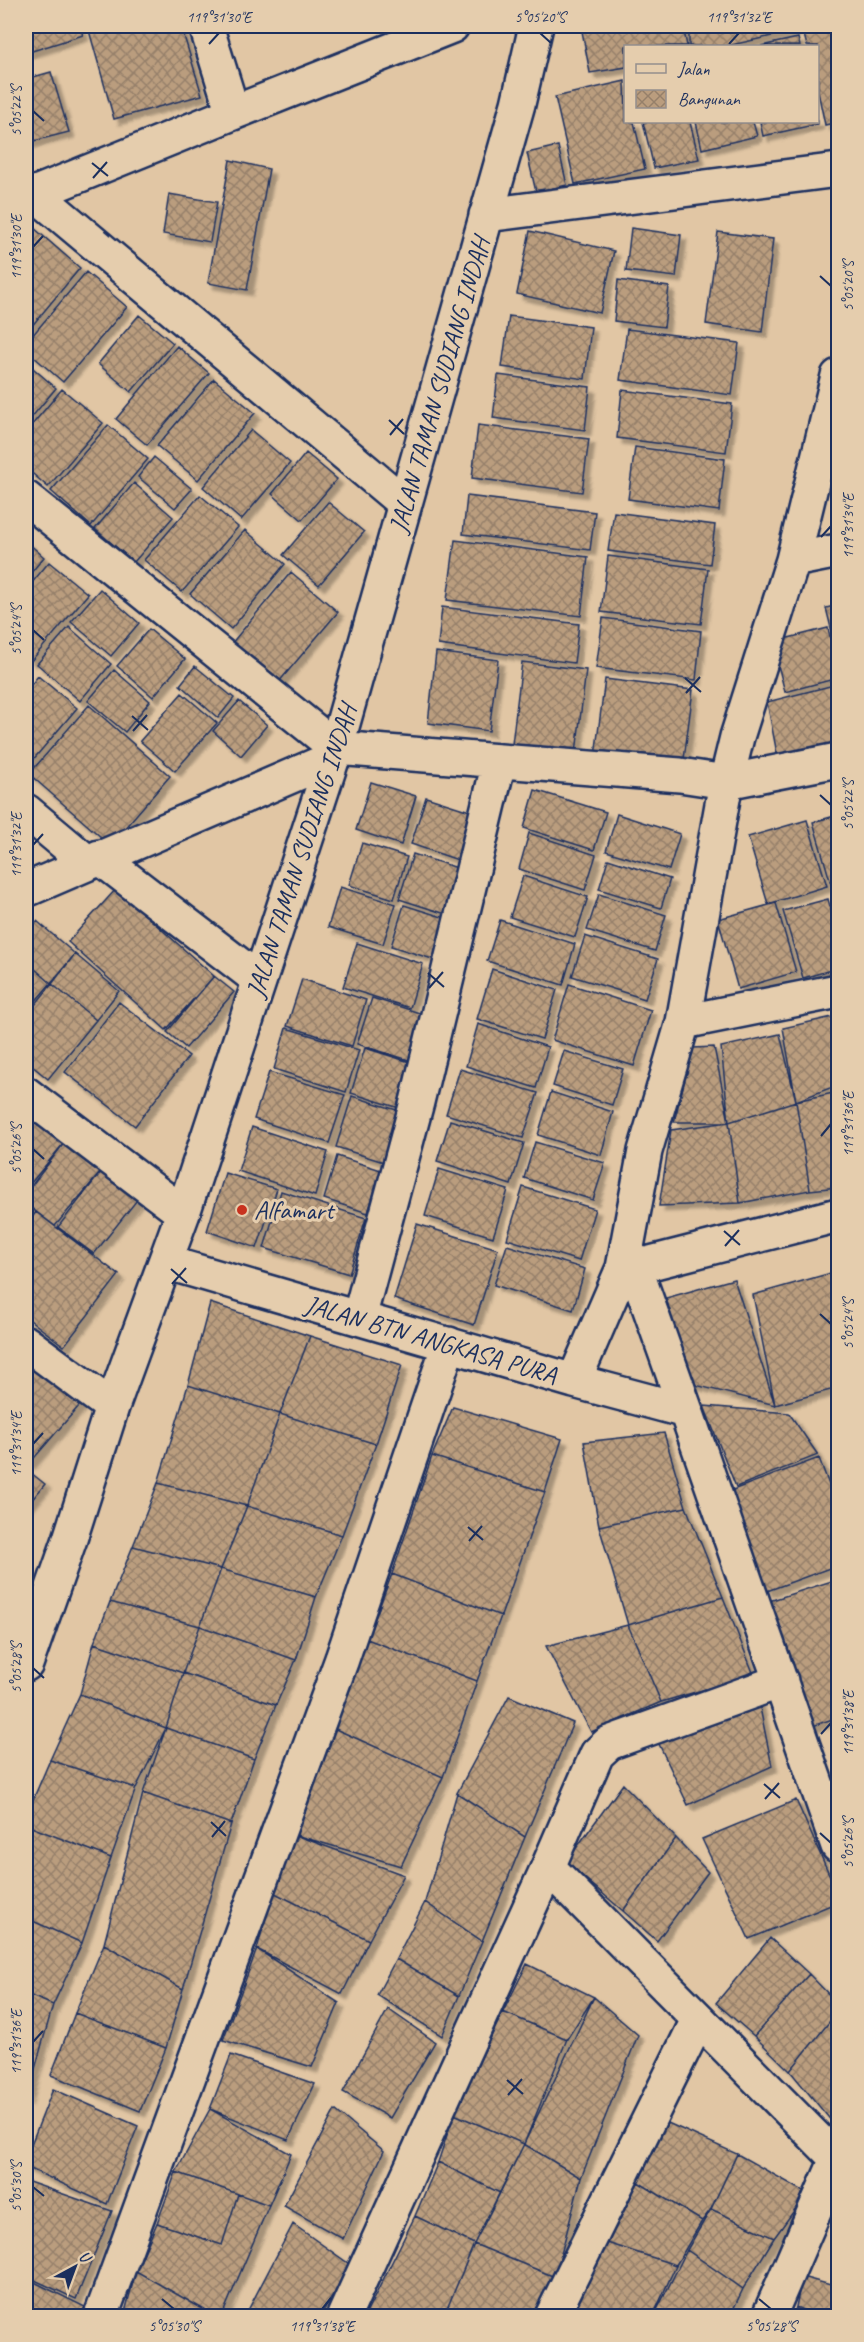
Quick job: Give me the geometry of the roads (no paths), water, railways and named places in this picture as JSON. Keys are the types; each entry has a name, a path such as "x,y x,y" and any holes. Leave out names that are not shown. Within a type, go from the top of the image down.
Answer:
{"street":[{"path":"206,26 232,113"},
{"path":"405,504 30,195 452,26"},
{"name":"JALAN TAMAN SUDIANG INDAH","path":"26,1664 36,1596 70,1539 112,1407 183,1213 335,753 518,104 534,27"},
{"path":"486,215 838,170"},
{"name":"JALAN BTN ANGKASA PURA","path":"165,1262 574,1381 629,1267 645,1151 682,1022 726,782 737,737 793,560 838,376"},
{"path":"26,498 335,753"},
{"path":"793,560 838,551"},
{"path":"26,890 335,753 680,775 726,782 838,760"},
{"path":"359,1318 417,1102 499,762"},
{"path":"26,811 259,980"},
{"path":"682,1022 838,991"},
{"path":"26,1094 183,1213"},
{"path":"838,1215 629,1267 686,1411 838,1846"},
{"path":"26,1343 112,1407"},
{"path":"101,2316 342,1659 449,1344"},
{"path":"574,1381 686,1411"},
{"path":"344,2316 597,1754 609,1743 781,1681"},
{"path":"548,1867 838,2160 769,2316"},
{"path":"552,2316 698,2020"}],"place":[{"name":"Alfamart","path":"242,1210"}]}
